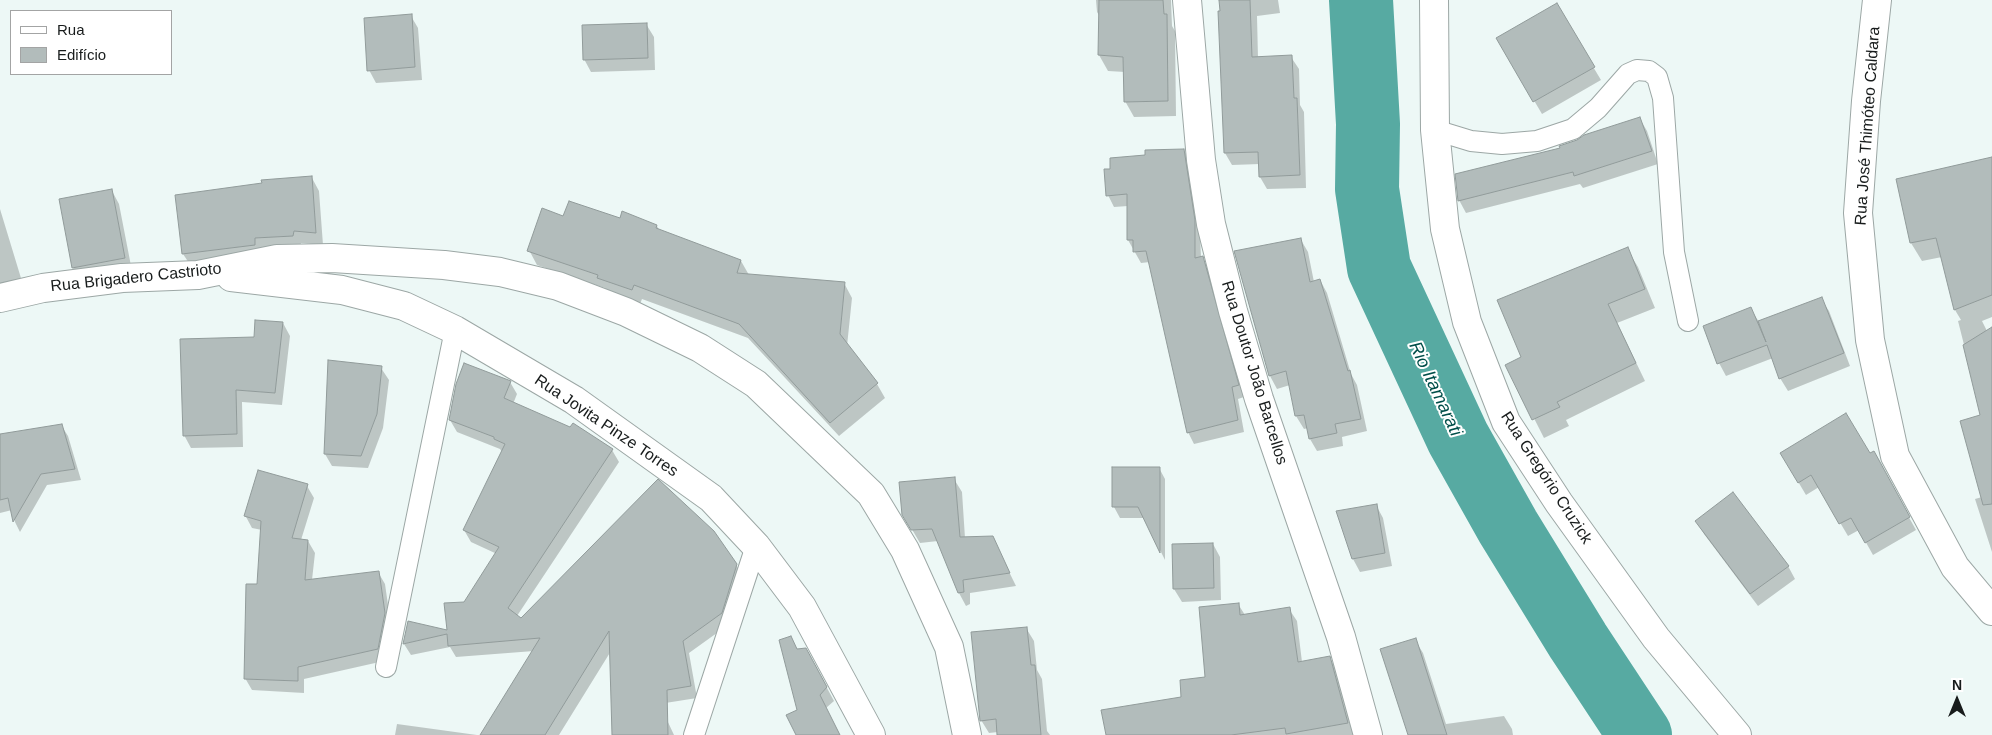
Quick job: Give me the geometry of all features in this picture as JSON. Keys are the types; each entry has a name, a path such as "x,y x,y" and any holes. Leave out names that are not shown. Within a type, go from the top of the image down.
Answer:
{"street":[{"name":"Rua Doutor João Barcellos","path":"1187,0 1201,160 1211,224 1233,311 1259,399 1341,637 1368,735"},
{"name":"Rua Gregório Cruzick","path":"1434,0 1435,130 1446,229 1467,322 1506,422 1558,503 1656,638 1737,735"},
{"name":"Rua José Thimóteo Caldara","path":"1877,0 1866,101 1858,213 1870,340 1895,456 1955,567 1992,610"},
{"name":"Rua Brigadero Castrioto","path":"0,298 43,288 122,278 198,275 277,259 332,258 444,265 500,272 558,286 626,312 700,348 756,384 872,494 905,550 949,647 967,735"},
{"name":"Rua Jovita Pinze Torres","path":"198,275 275,281 342,290 404,306 455,330 574,400 712,498 756,546 802,607 871,735"}],"lane":[{"path":"1435,130 1471,141 1502,144 1537,141 1573,129 1598,108 1628,74 1637,70 1649,71 1657,77 1663,98 1674,252 1688,321"},
{"path":"386,667 455,330"},
{"path":"694,735 756,546"}],"building":[{"path":"1099,0 1163,0 1164,14 1167,14 1168,101 1124,102 1123,57 1098,55"},
{"path":"1219,0 1250,0 1252,57 1292,55 1294,98 1297,98 1300,175 1259,177 1258,152 1224,153"},
{"path":"1557,3 1595,67 1533,102 1496,38"},
{"path":"412,14 415,67 367,71 364,18"},
{"path":"647,23 648,58 583,60 582,25"},
{"path":"1640,117 1652,151 1574,176 1573,172 1458,201 1455,174 1560,148 1559,146 1577,140 1584,135"},
{"path":"1184,149 1195,220 1195,258 1203,256 1239,385 1232,387 1238,420 1187,433 1146,251 1133,252 1133,240 1127,240 1127,194 1106,196 1104,169 1110,169 1110,158 1145,155 1145,150"},
{"path":"1992,157 1992,295 1954,310 1936,238 1910,243 1896,179"},
{"path":"312,176 316,233 294,231 293,236 255,238 255,245 182,254 175,195 262,183 261,180"},
{"path":"112,189 125,258 72,268 59,199"},
{"path":"569,201 620,218 622,211 657,225 656,228 741,260 737,273 845,282 840,334 878,383 830,423 739,324 634,285 632,290 597,278 598,275 527,251 542,208 563,216"},
{"path":"1301,238 1310,282 1320,279 1348,371 1350,370 1361,419 1335,424 1337,433 1309,439 1304,415 1295,416 1286,371 1269,376 1234,251"},
{"path":"1628,247 1645,289 1608,304 1636,363 1557,402 1560,407 1532,420 1505,365 1521,357 1497,300"},
{"path":"1822,297 1844,353 1779,379 1767,345 1717,364 1703,326 1751,307 1766,342 1758,321"},
{"path":"255,320 283,322 275,393 236,390 237,434 183,436 180,339 254,337"},
{"path":"1992,327 1992,504 1983,505 1960,421 1980,415 1963,345"},
{"path":"328,360 382,366 377,414 361,456 324,454"},
{"path":"464,363 511,381 504,398 570,427 573,423 613,449 508,608 521,618 658,479 714,531 737,564 722,613 683,641 691,686 667,690 668,735 612,735 609,631 545,735 480,735 540,638 448,646 447,634 403,644 408,621 447,630 444,603 464,602 499,547 463,530 505,444 494,439 494,437 449,420 456,384"},
{"path":"1846,413 1870,453 1874,451 1910,517 1865,543 1851,518 1839,524 1811,475 1798,483 1780,453"},
{"path":"62,424 75,469 41,474 13,522 8,498 0,500 0,434"},
{"path":"1112,467 1160,467 1160,553 1138,507 1112,507"},
{"path":"258,470 308,484 292,538 308,540 305,580 379,571 385,613 378,649 298,667 298,681 244,679 246,584 257,584 261,521 244,516"},
{"path":"955,477 960,537 993,536 1010,573 963,580 964,592 958,593 932,529 911,530 902,515 899,482"},
{"path":"1733,492 1789,566 1750,594 1695,521"},
{"path":"1377,504 1385,553 1352,559 1336,511"},
{"path":"1213,543 1214,588 1173,589 1172,544"},
{"path":"1239,603 1240,615 1290,607 1298,662 1330,656 1348,723 1286,734 1285,728 1231,735 1106,735 1101,710 1181,697 1180,680 1205,677 1199,607"},
{"path":"1027,627 1031,665 1035,665 1041,735 997,735 996,719 980,721 971,632"},
{"path":"791,636 797,649 806,648 827,687 820,695 840,735 796,735 786,715 797,710 779,640"},
{"path":"1416,638 1447,735 1408,735 1380,649"}],"waterway":[{"name":"Rio Itamarati","path":"1361,0 1368,124 1367,189 1379,268 1458,438 1508,527 1578,641 1640,735"}]}
